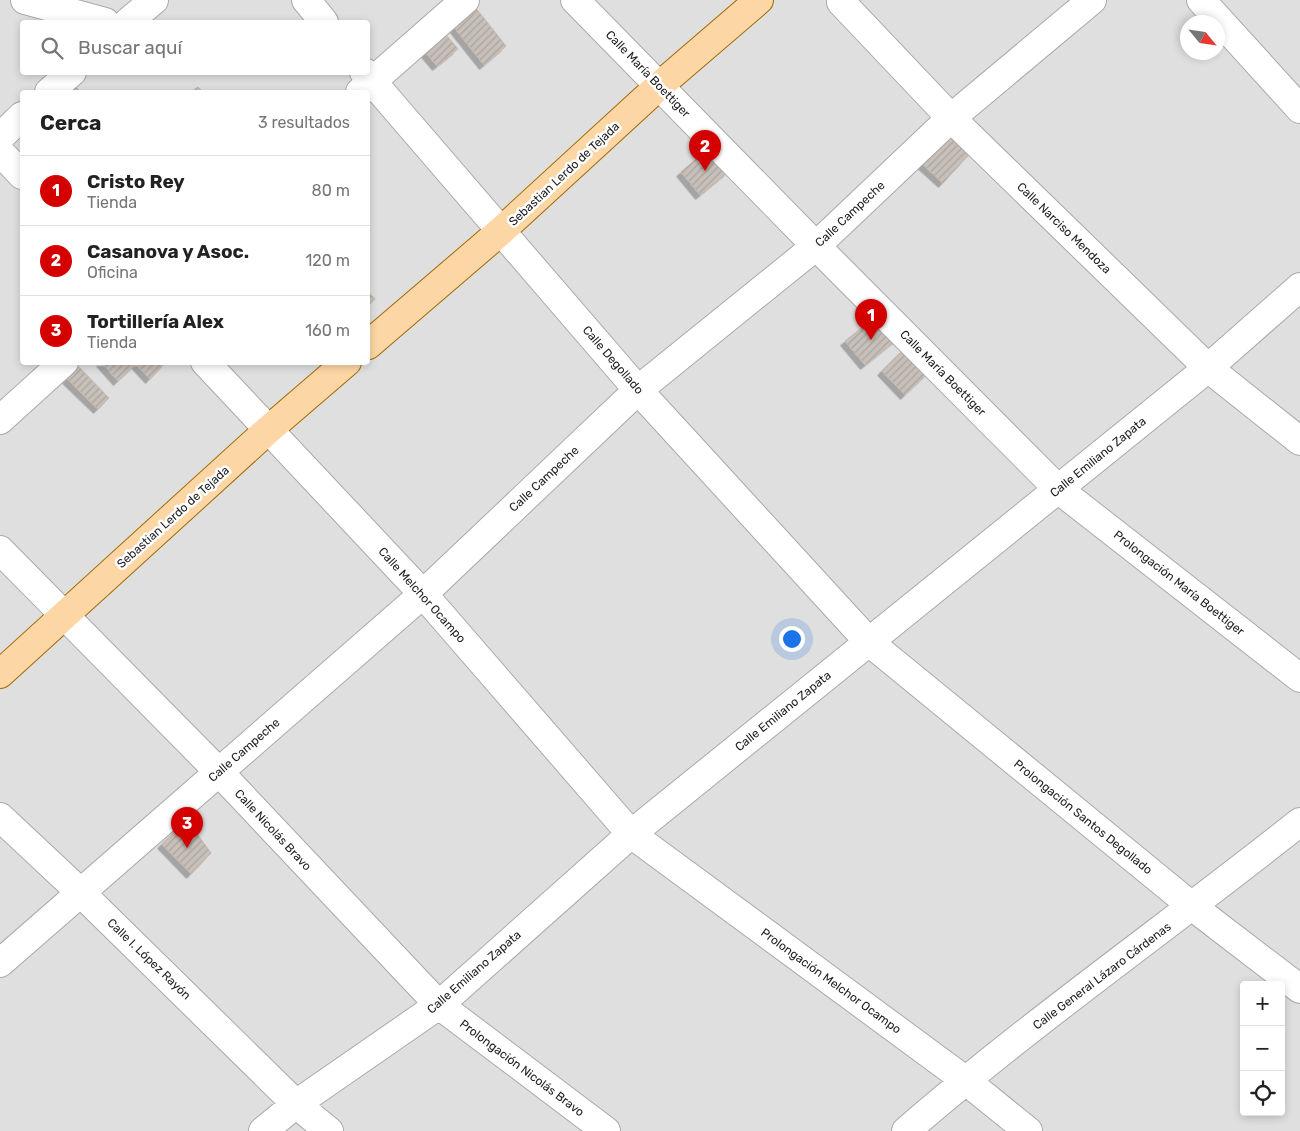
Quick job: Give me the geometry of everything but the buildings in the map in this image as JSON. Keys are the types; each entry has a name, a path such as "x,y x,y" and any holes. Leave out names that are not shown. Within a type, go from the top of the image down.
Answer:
{"main road":[{"name":"Sebastian Lerdo de Tejada","path":"370,343 501,231 659,86 759,0"},
{"name":"Sebastian Lerdo de Tejada","path":"0,674 268,430 344,365"}],"street":[{"path":"25,0 98,20"},
{"path":"130,20 154,0"},
{"path":"306,0 322,20"},
{"path":"365,82 465,0"},
{"name":"Calle María Boettiger","path":"575,0 816,246 1058,488"},
{"name":"Calle Campeche","path":"0,963 423,594 638,390 816,246 950,118 1092,0"},
{"path":"1201,0 1300,109"},
{"name":"Calle Narciso Mendoza","path":"841,2 950,118 1208,368 1300,442"},
{"path":"51,90 69,75"},
{"name":"Calle Degollado","path":"365,82 501,231 638,390 869,642"},
{"path":"0,136 20,118"},
{"path":"0,152 20,173"},
{"name":"Calle Emiliano Zapata","path":"263,1131 296,1104 439,1005 631,834 1208,368 1300,287"},
{"path":"0,420 61,365"},
{"name":"Calle Melchor Ocampo","path":"208,365 423,594 631,834"},
{"name":"Prolongación María Boettiger","path":"1058,488 1300,678"},
{"name":"Calle Nicolás Bravo","path":"0,550 219,772 439,1005"},
{"name":"Prolongación Santos Degollado","path":"869,642 1193,907 1300,989"},
{"name":"Calle I. López Rayón","path":"0,817 80,892 296,1104 329,1131"},
{"name":"Calle General Lázaro Cárdenas","path":"906,1131 965,1080 1193,907 1300,822"},
{"name":"Prolongación Melchor Ocampo","path":"631,834 965,1080 1028,1131"},
{"name":"Prolongación Nicolás Bravo","path":"439,1005 606,1131"}],"shaded area":[{"path":"0,0 1300,0 1300,1131 0,1131"}],"place":[{"name":"Casanova y Asoc.","path":"705,171"},
{"name":"Cristo Rey","path":"871,340"},
{"name":"Tortillería Alex","path":"187,848"}]}
